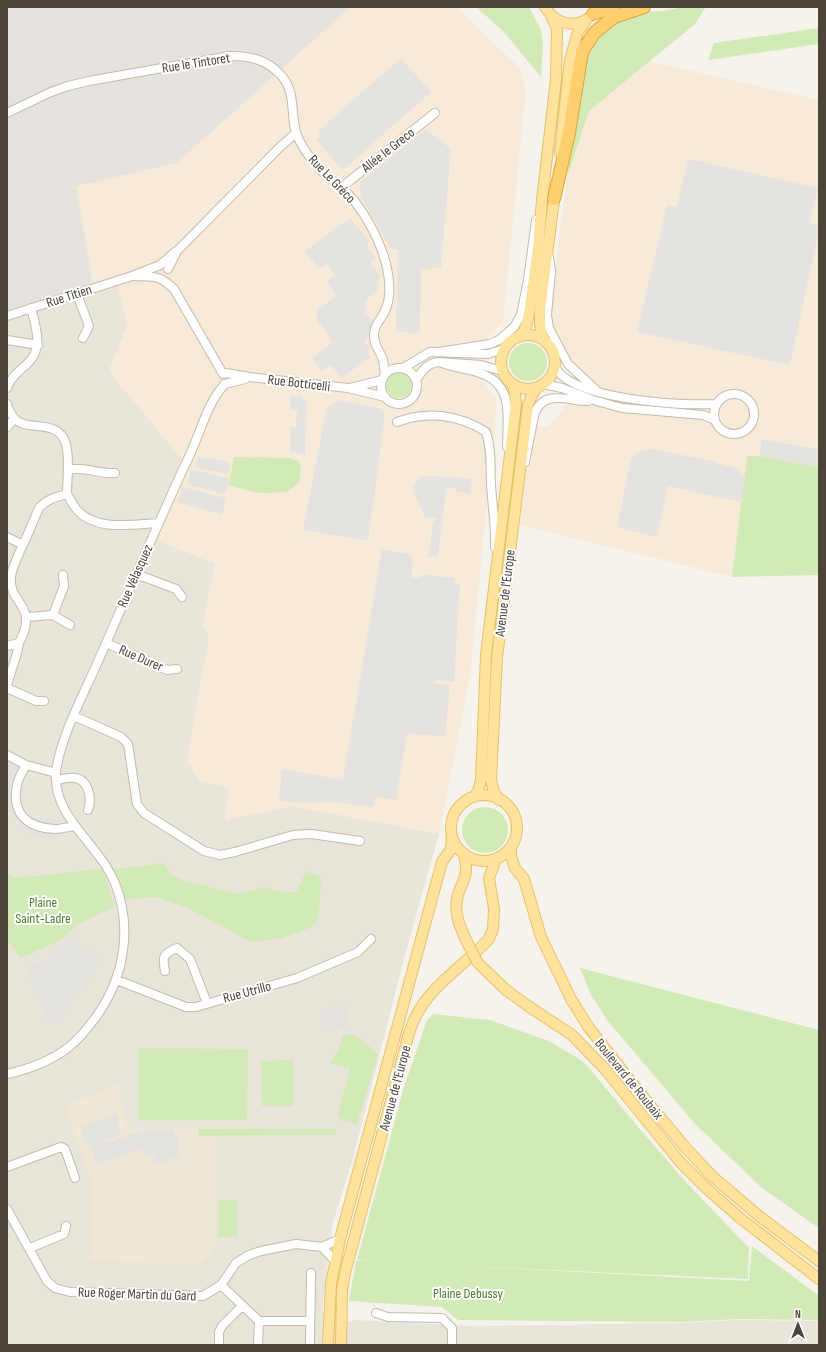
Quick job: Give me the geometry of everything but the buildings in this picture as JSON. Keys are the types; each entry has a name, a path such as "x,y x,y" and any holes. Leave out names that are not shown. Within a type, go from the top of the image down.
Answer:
{"highway":[{"path":"592,14 612,7"},
{"path":"554,199 569,133 582,52 594,33 614,17 644,7"}],"main road":[{"path":"548,11 558,21 567,24 576,24 592,14"},
{"path":"548,11 557,29 556,79 538,249 527,323 524,331 519,337 509,343 504,349 501,362 502,371 508,380 513,385 525,389 540,386 551,375 554,364 553,354 545,342 539,326 540,310 570,60 578,32 592,14"},
{"path":"519,337 535,337 545,342"},
{"name":"Avenue de l'Europe","path":"474,797 478,791 481,780 486,655 516,404 516,393 513,385"},
{"name":"Avenue de l'Europe","path":"499,800 494,792 491,780 497,658 528,405 532,395 540,386"},
{"path":"486,796 499,800 508,807 514,817 516,829 514,841 511,847 502,856 489,861 476,860 464,854 454,843 452,836 451,823 454,815 462,804 474,797 486,796"},
{"name":"Avenue de l'Europe","path":"328,1345 330,1284 340,1239 442,862 451,849 452,836"},
{"name":"Boulevard de Roubaix","path":"511,847 511,856 515,868 524,879 541,937 571,998 589,1028 685,1147 712,1176 759,1216 819,1261"},
{"name":"Boulevard de Roubaix","path":"464,854 466,869 465,878 457,900 456,910 462,931 478,963 506,990 572,1035 604,1068 681,1163 706,1188 740,1218 819,1279"},
{"name":"Avenue de l'Europe","path":"341,1345 342,1291 344,1273 409,1034 416,1015 427,1000 443,982 489,939 493,929 494,909 489,878 496,859"}],"street":[{"name":"Rue le Tintoret","path":"7,113 50,92 68,86 230,56 245,56 269,64 286,83 293,104 296,133"},
{"name":"Allée le Greco","path":"342,187 435,113"},
{"path":"159,278 164,278 177,251 280,147 296,133"},
{"name":"Rue Le Gréco","path":"296,133 304,149 317,166 342,187 352,198 377,238 387,269 389,282 386,307 374,329 376,346 383,359 384,377"},
{"path":"383,359 400,368 411,372 416,380 417,389 415,394 408,401 399,404 394,403 385,397 382,389 384,377 388,371 400,368 427,353 490,344 499,340 514,327 521,316 528,280 536,218 542,200"},
{"name":"Rue Titien","path":"7,316 132,276 158,265 177,251"},
{"path":"548,252 551,271 547,315 549,328 568,364 598,392"},
{"path":"174,289 159,278 154,272 158,265 164,265 168,271 174,289 226,374 221,376 221,379 228,383"},
{"name":"Rue Titien","path":"132,276 159,278"},
{"path":"77,294 89,326 83,338"},
{"path":"7,388 13,376 31,360 36,353 38,345 31,308"},
{"path":"7,340 38,345"},
{"path":"439,352 488,354 504,349"},
{"path":"416,380 428,366 434,362 481,364 502,371"},
{"path":"439,362 485,375 495,381 503,390 507,398 508,412 508,475"},
{"path":"554,364 557,371 564,378 577,385 598,392 624,398 649,401 703,405 716,404"},
{"name":"Rue Botticelli","path":"226,374 348,388 385,397"},
{"name":"Rue Botticelli","path":"228,383 250,377"},
{"name":"Rue Botticelli","path":"348,388 384,377"},
{"name":"Rue Vélasquez","path":"56,776 60,751 74,716 195,444 202,422 213,400 228,383"},
{"path":"540,386 548,385 562,388 593,400 622,408 703,415 714,420 720,429 734,434 744,431 752,424 754,418 753,407 750,402 740,395 729,394 724,396 716,404 714,409 714,420"},
{"path":"516,503 536,410 550,398 560,397 579,401 593,400"},
{"path":"7,404 14,419 23,423 54,429 61,435 66,443 68,453 67,494 78,510 95,522 106,524 122,525 159,522"},
{"name":"Avenue de l'Europe","path":"397,422 417,416 434,415 462,419 476,425 486,432 490,446 496,575"},
{"path":"7,427 14,419"},
{"path":"68,470 76,468 104,474 115,473"},
{"path":"7,685 26,623 24,609 13,591 11,583 12,570 39,508 45,502 53,498 67,494"},
{"path":"7,537 23,545"},
{"path":"136,574 176,589 182,597"},
{"path":"53,615 64,586 63,575"},
{"path":"26,616 53,615 70,625"},
{"path":"7,646 19,643"},
{"name":"Rue Durer","path":"106,643 167,670 177,669"},
{"path":"7,688 36,701 44,702"},
{"path":"74,716 121,737 128,744 137,804 144,813 204,851 220,855 293,835 311,834 360,841"},
{"path":"7,755 26,765 56,776 81,780 86,785 90,797 90,805 88,810"},
{"path":"26,765 17,783 15,794 20,813 28,822 41,827 57,829 74,826"},
{"path":"7,1074 38,1065 70,1046 89,1026 105,1004 117,980 121,966 124,939 123,914 115,884 103,861 74,826 62,805 57,788 56,776"},
{"name":"Rue Utrillo","path":"117,980 186,1007 196,1007 297,978 358,952 371,939"},
{"path":"165,971 163,959 167,953 177,948 190,959 207,1003"},
{"path":"7,1167 61,1146 65,1149 75,1178"},
{"name":"Rue Roger Martin du Gard","path":"7,1209 47,1281 55,1288 63,1291 197,1297 203,1296 221,1285 236,1263 249,1255 296,1244 322,1247"},
{"path":"30,1248 64,1234 66,1226"},
{"path":"335,1261 322,1247 340,1239"},
{"path":"310,1345 311,1273"},
{"path":"221,1285 259,1321 310,1321"},
{"path":"218,1345 218,1332 242,1306"},
{"path":"376,1313 388,1317 442,1318 452,1328 452,1345"},
{"path":"258,1345 259,1321"}],"shaded area":[{"path":"7,7 348,7 348,9 177,163 76,186 93,285 7,311"},
{"path":"348,7 456,7 519,67 526,89 503,322 489,336 482,380 497,400 470,677 439,834 294,806 225,820 229,787 200,781 187,760 209,636 203,625 215,563 149,537 182,459 109,371 128,324 115,277 93,285 75,186 177,163"},
{"path":"401,58 431,92 343,170 316,140 321,135 318,131"},
{"path":"649,61 819,100 819,467 759,456 747,456 732,577 516,524 534,428 549,426 591,377 570,361 553,328 551,301 567,178 589,111"},
{"path":"188,71 192,90 166,94 162,75"},
{"path":"426,129 451,149 441,268 421,269 420,333 396,332 398,249 391,249 361,197 360,182"},
{"path":"688,159 818,188 809,223 819,225 819,230 790,365 637,332 667,205 677,207"},
{"path":"350,218 370,242 366,245 376,258 370,263 380,275 377,291 366,299 365,312 373,321 367,339 364,341 370,349 368,352 371,357 341,378 331,365 322,371 312,358 333,342 317,320 317,310 336,296 327,282 335,275 327,264 319,269 305,251"},
{"path":"115,277 128,324 109,371 182,459 149,537 215,563 203,625 209,636 200,781 229,787 225,820 294,806 439,834 408,944 353,1158 332,1226 322,1312 336,1325 354,1320 470,1326 681,1323 737,1320 819,1321 819,1345 7,1345 7,311"},
{"path":"290,395 302,396 302,399 307,399 305,455 290,451 290,427 296,427 297,410 290,409"},
{"path":"340,400 381,409 385,415 368,541 303,530 327,407"},
{"path":"762,439 819,449 819,467 759,456"},
{"path":"652,449 711,461 735,468 745,476 740,502 668,486 657,537 617,527 631,459 636,453 642,450"},
{"path":"198,457 230,462 228,474 194,467"},
{"path":"191,469 230,479 228,489 226,489 224,494 187,484"},
{"path":"421,476 472,479 470,494 456,492 456,488 446,488 438,556 428,558 433,522 438,518 425,518 414,492 416,482"},
{"path":"182,487 226,498 222,515 178,502"},
{"path":"382,549 412,555 413,566 411,577 421,578 423,574 455,578 453,583 460,583 454,682 435,679 432,683 450,685 445,737 407,733 396,800 376,796 373,807 335,802 314,803 279,801 282,769 343,780"},
{"path":"7,758 30,770 25,776 21,785 20,795 26,811 32,817 41,820 56,821 61,837 42,839 33,835 22,827 12,815 7,805"},
{"path":"66,937 104,958 55,1025 48,1021 45,1016 37,986 33,988 27,968 42,963 55,952"},
{"path":"345,1004 350,1025 325,1031 319,1011"},
{"path":"118,1083 127,1129 217,1127 216,1241 212,1254 200,1265 91,1260 92,1181 65,1107"},
{"path":"118,1112 120,1135 102,1142 103,1144 145,1130 174,1129 174,1135 179,1135 179,1158 170,1158 170,1163 154,1163 154,1156 144,1156 142,1148 98,1164 89,1144 86,1145 80,1128"}],"green space":[{"path":"476,7 529,7 541,30 543,45 541,77 503,31"},
{"path":"684,7 706,7 695,24 589,111 567,178 585,64 589,50 600,34 619,19 638,12 662,11"},
{"path":"819,28 819,44 708,60 714,43"},
{"path":"528,343 538,346 544,352 547,362 544,372 538,378 528,381 518,378 512,372 509,362 512,352 518,346"},
{"path":"399,372 408,376 412,385 408,394 399,398 390,394 386,385 390,376"},
{"path":"747,456 759,456 819,467 819,575 732,577"},
{"path":"234,457 289,458 299,461 301,467 299,483 287,492 271,493 244,490 229,485"},
{"path":"490,807 494,808 504,817 507,821 507,839 498,849 490,853 480,853 472,849 463,839 462,825 466,817 476,808"},
{"path":"164,863 170,874 185,881 238,894 263,887 285,893 297,891 306,871 321,877 319,915 316,923 307,929 282,938 251,942 188,908 156,897 125,899 115,869"},
{"name":"Plaine Saint-Ladre","path":"102,869 115,907 78,924 59,941 20,958 10,943 7,943 7,872 14,878"},
{"path":"580,968 819,1030 819,1228 762,1188 695,1124 607,1020 591,995"},
{"name":"Plaine Debussy","path":"433,1014 490,1020 549,1041 584,1062 684,1180 749,1248 748,1279 464,1266 749,1281 752,1246 819,1296 819,1320 738,1319 681,1322 458,1320 442,1307 349,1301 356,1261 369,1261 357,1260 404,1087 427,1020"},
{"path":"350,1034 362,1040 378,1054 357,1124 341,1120 338,1114 350,1068 330,1063 338,1050 343,1036"},
{"path":"138,1048 248,1049 247,1120 138,1120"},
{"path":"293,1060 293,1106 262,1106 261,1061"},
{"path":"198,1129 336,1129 336,1135 198,1136"},
{"path":"218,1200 237,1201 237,1237 218,1237"}]}
